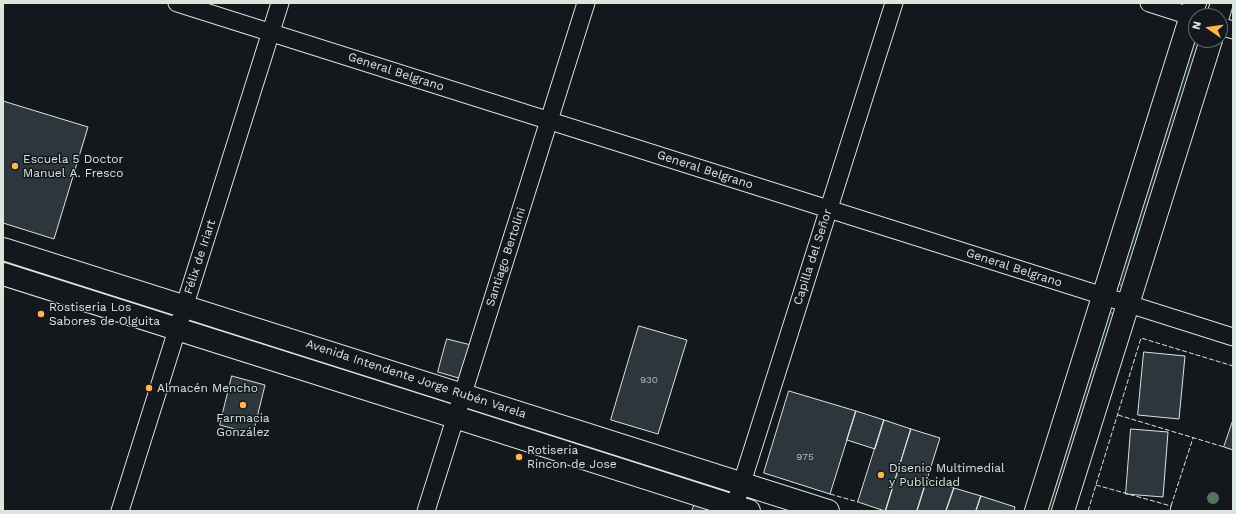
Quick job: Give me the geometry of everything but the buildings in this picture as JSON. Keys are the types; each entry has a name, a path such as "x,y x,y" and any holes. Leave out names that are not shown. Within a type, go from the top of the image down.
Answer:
{"main road":[{"path":"1036,511 1188,31"},
{"path":"1063,511 1208,48"},
{"name":"Avenida Intendente Jorge Rubén Varela","path":"3,249 828,511"},
{"name":"Avenida Intendente Jorge Rubén Varela","path":"3,274 455,416 739,509"}],"street":[{"name":"General Belgrano","path":"177,3 1233,337"},
{"name":"Félix de Iriart","path":"120,511 280,3"},
{"name":"Santiago Bertolini","path":"426,511 586,3"},
{"name":"Capilla del Señor","path":"739,509 742,484 894,3"},
{"path":"1148,3 1188,11"}],"green space":[{"path":"1192,48 1199,48 1125,285 1121,286 1119,283"},
{"path":"3,256 152,305 153,309 150,312 3,266"},
{"path":"1109,313 1115,315 1055,511 1045,511"},
{"path":"215,328 428,393 429,396 426,399 216,331"},
{"path":"493,416 707,481 707,485 705,488 494,420"}],"fence":[{"path":"1088,511 1141,338 1233,366"},
{"path":"1118,415 1224,447"},
{"path":"1171,506 1193,438"},
{"path":"1096,485 1171,506 1170,511"},
{"path":"830,494 858,502"}],"place":[{"name":"Escuela 5 Doctor Manuel A. Fresco","path":"15,166"},
{"name":"Rostiseria Los Sabores de Olguita","path":"41,314"},
{"name":"Almacén Mencho","path":"149,388"},
{"name":"Farmacia González","path":"243,405"},
{"name":"Rotiseria Rincon de Jose","path":"519,457"},
{"name":"Disenio Multimedial y Publicidad","path":"881,475"}]}
